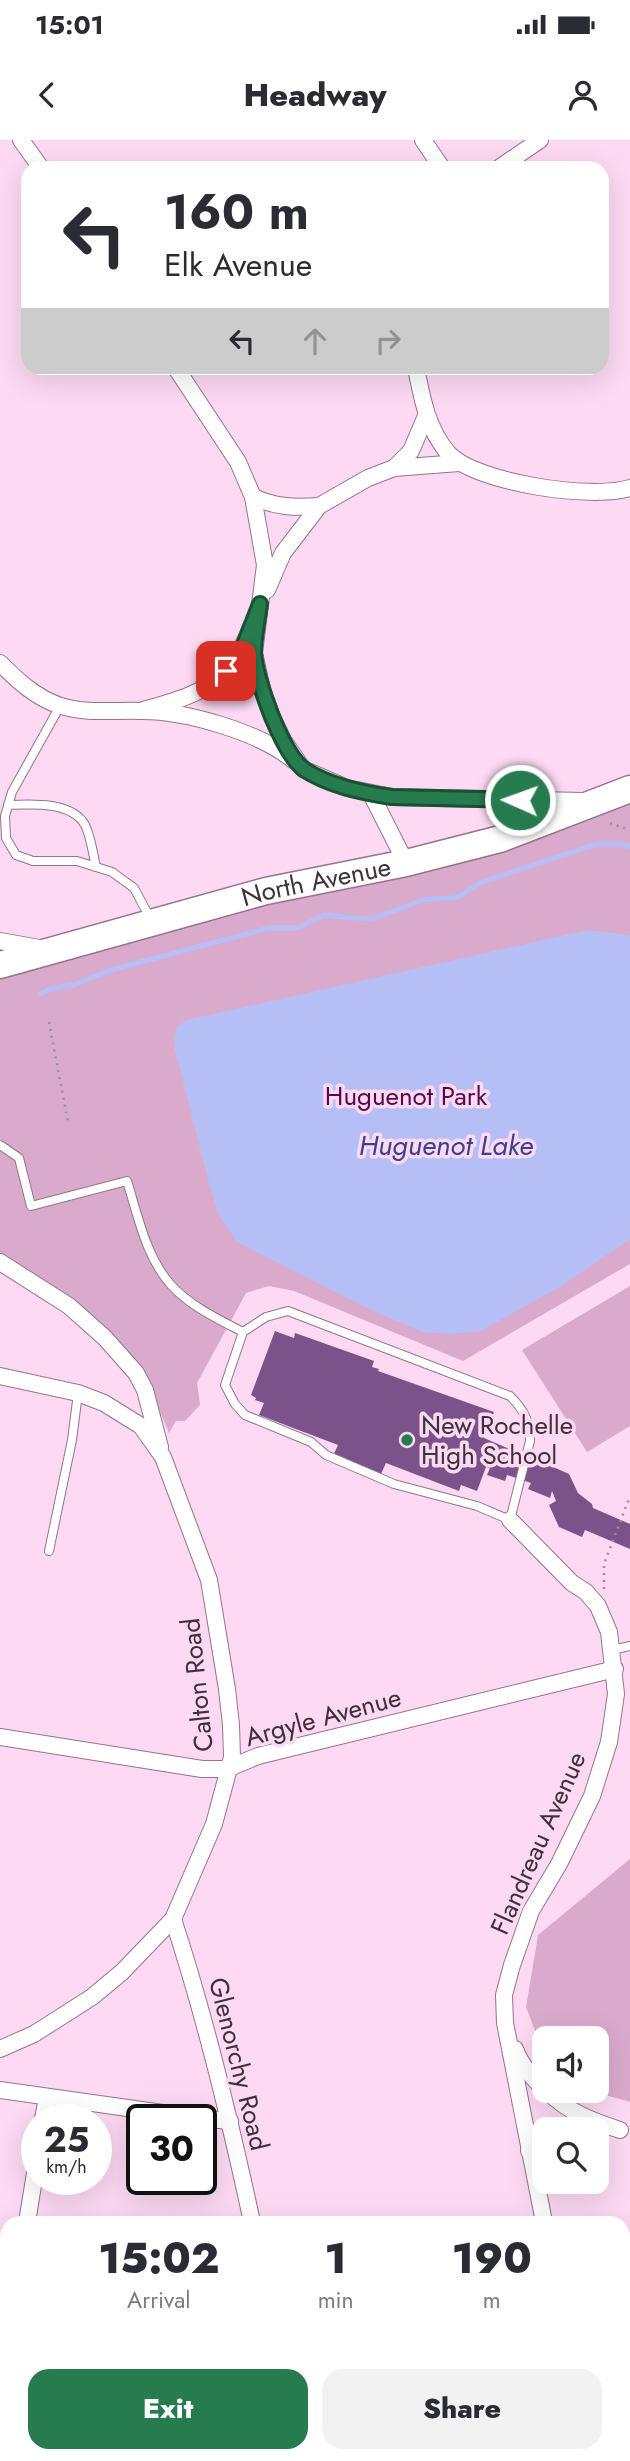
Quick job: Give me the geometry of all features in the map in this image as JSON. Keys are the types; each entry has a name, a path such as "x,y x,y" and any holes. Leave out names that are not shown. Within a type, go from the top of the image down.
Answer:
{"main road":[{"name":"North Avenue","path":"0,965 266,891 406,863 604,813 630,789"}],"street":[{"path":"22,140 36,161"},
{"path":"423,140 437,161"},
{"path":"509,161 540,140"},
{"path":"181,375 238,462 253,497 265,565 254,653 262,689 283,740 303,769"},
{"path":"417,375 426,416 433,433 459,463"},
{"path":"394,468 411,451 426,416"},
{"path":"140,711 188,697 211,686 226,671 244,645 284,553 318,506 368,478 394,468 459,463 519,484 551,489 594,492 630,488"},
{"path":"253,497 283,507 318,506"},
{"path":"0,663 30,690 60,706 112,712 192,715 248,736 288,756 303,769 347,788 371,794 604,813"},
{"path":"371,794 406,863"},
{"path":"0,941 51,950"},
{"path":"0,1262 69,1306 106,1338 136,1373 145,1390 163,1457"},
{"name":"Calton Road","path":"0,1376 78,1393 104,1403 141,1426 163,1457 209,1580 231,1725 232,1757 214,1824 173,1919 122,1972 92,1997 34,2034 0,2049"},
{"name":"Flandreau Avenue","path":"510,1520 598,1606 609,1632 615,1669 616,1694 609,1742 592,1796 559,1864 531,1911 504,1995 505,2022 543,2216"},
{"name":"Argyle Avenue","path":"0,1737 202,1769 228,1769 258,1756 615,1669"},
{"name":"Glenorchy Road","path":"173,1919 194,1981 230,2121 251,2216"},
{"path":"505,2022 519,2059 532,2074"},
{"path":"0,2090 198,2119 230,2121"},
{"path":"46,2104 47,2098"},
{"path":"560,2103 586,2119 625,2131"},
{"path":"529,2151 532,2148"},
{"path":"28,2216 31,2195"}],"lane":[{"path":"60,706 12,792 5,816 6,838 16,855 33,860 77,862 112,872 134,888 153,923"},
{"path":"8,805 26,804 73,811 85,824 96,867"},
{"path":"0,1145 19,1158 31,1206 127,1181 149,1251 171,1285 205,1312 243,1332"},
{"path":"288,1311 510,1396 527,1416 530,1428 530,1441 510,1520 477,1506 394,1484 326,1455 311,1442 244,1415 225,1385 243,1332 266,1317 288,1311"},
{"path":"49,1552 72,1440 78,1393"},
{"path":"612,1650 630,1646"}],"path":[{"path":"604,813 630,830"},
{"path":"49,1022 68,1122"},
{"path":"604,1593 604,1564 630,1496"}],"green space":[{"name":"Huguenot Park","path":"630,796 630,1264 463,1361 294,1291 269,1286 246,1293 197,1383 200,1405 185,1421 176,1421 169,1433 150,1388 92,1316 0,1256 0,975"},
{"path":"630,1286 630,1426 587,1452 522,1350"},
{"path":"630,1859 630,2102 609,2096 609,2026 533,2026 526,2007 538,1935"}],"water":[{"name":"Huguenot Lake","path":"588,930 630,935 630,1239 558,1288 480,1331 450,1334 422,1332 363,1306 237,1242 219,1215 208,1180 174,1045 177,1027 187,1020"}],"building":[{"name":"New Rochelle High School","path":"275,1331 294,1338 295,1333 374,1361 372,1367 379,1369 378,1371 494,1412 484,1438 569,1474 578,1493 592,1504 593,1508 630,1524 630,1549 585,1530 582,1537 559,1527 549,1505 556,1501 552,1491 550,1498 528,1489 531,1483 507,1475 505,1481 487,1475 490,1468 486,1467 477,1491 461,1485 459,1491 386,1463 381,1474 333,1456 338,1445 259,1415 264,1403 255,1400 251,1395"}],"waterway":[{"path":"41,994 49,989 74,985 107,971 269,928 297,928 325,915 374,918 423,900 458,897 482,882 597,844 624,844 630,847"}],"place":[{"name":"New Rochelle High School","path":"407,1440"}],"route":[{"path":"226,671 244,645 260,604 254,653 262,689 283,740 303,769 347,788 392,797 520,800"}]}
